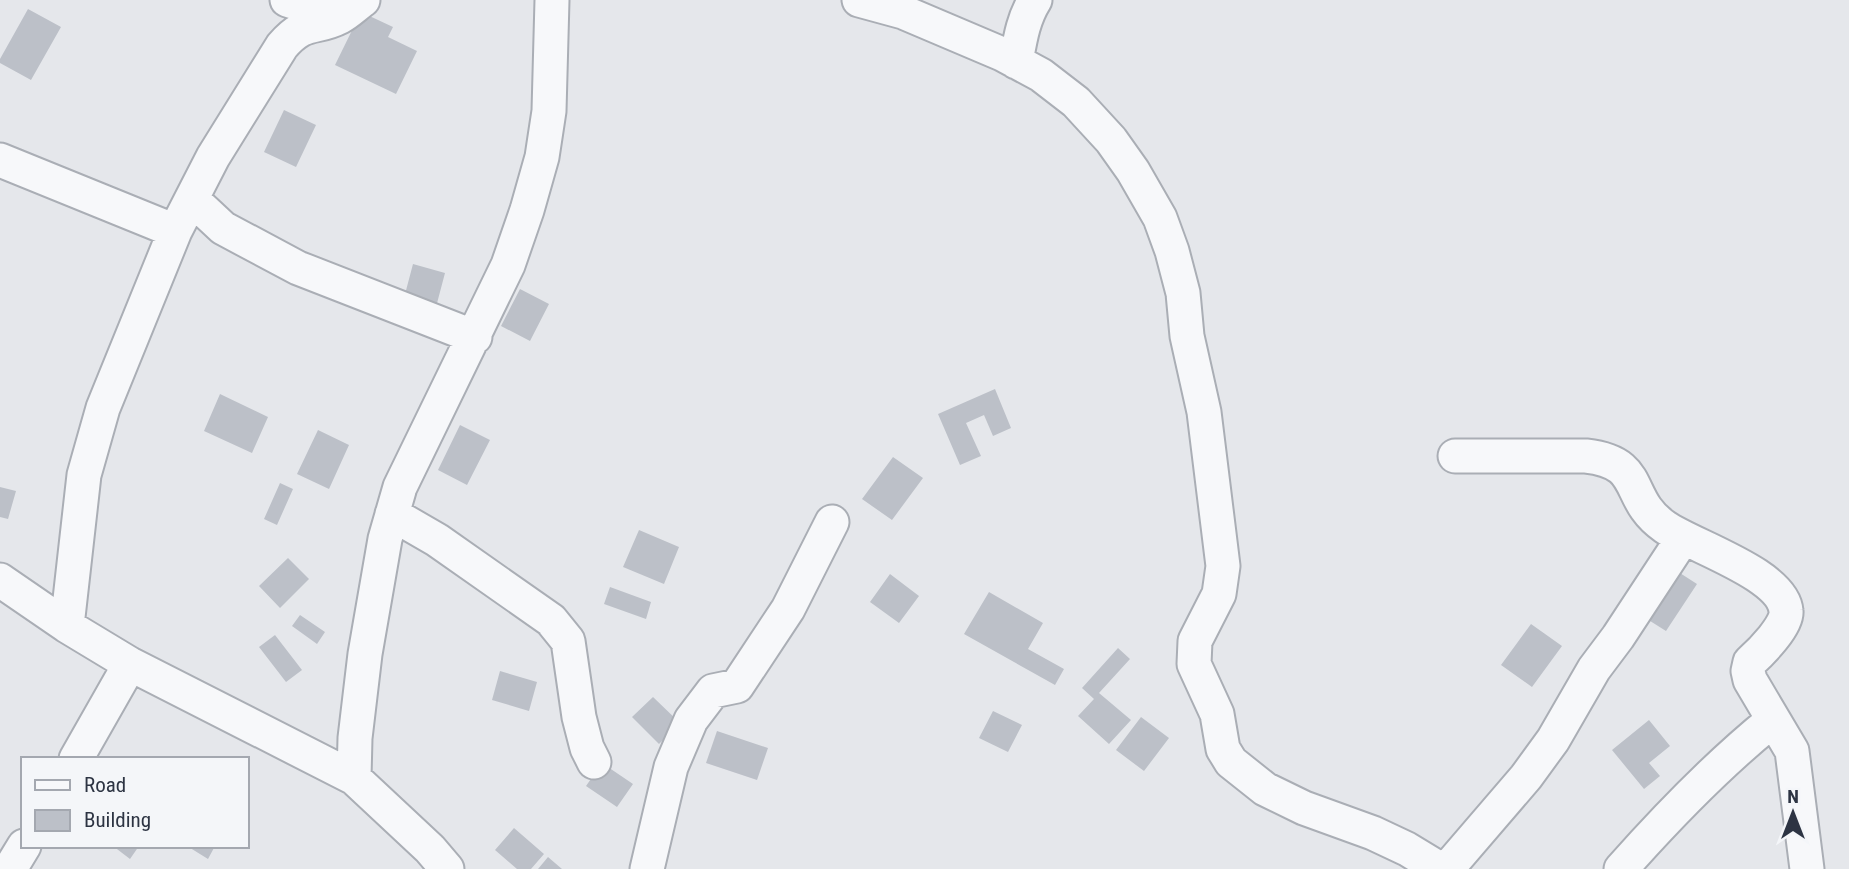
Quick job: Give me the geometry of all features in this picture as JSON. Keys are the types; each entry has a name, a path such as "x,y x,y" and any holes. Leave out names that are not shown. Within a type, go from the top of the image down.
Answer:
{"street":[{"path":"287,0 351,9"},
{"path":"354,778 355,738 365,654 382,551 400,487 508,265 542,157 549,111 552,0"},
{"path":"859,0 903,12 1002,54 1041,75 1076,102 1111,140 1133,171 1160,218 1172,251 1183,293 1186,336 1204,411 1223,566 1219,594 1195,641 1194,664 1217,714 1223,749 1231,762 1265,789 1304,808 1373,833 1440,869"},
{"path":"1016,62 1021,32 1035,0"},
{"path":"67,626 83,475 103,408 175,231 213,157 282,46 293,33 351,9"},
{"path":"0,160 175,231"},
{"path":"192,200 223,228 298,268 475,337"},
{"path":"1455,456 1549,454 1604,458 1620,465 1630,477 1649,515 1683,538 1750,569 1784,601 1785,621 1750,662 1748,671 1750,680 1792,751 1807,869"},
{"path":"392,514 437,540 551,620 568,641 579,717 587,748 594,762"},
{"path":"647,869 671,767 691,720 713,691 737,686 788,609 832,522"},
{"path":"1447,869 1553,740 1594,669 1683,538"},
{"path":"0,580 67,626 130,664 354,778 430,849 447,869"},
{"path":"77,757 130,664"},
{"path":"1621,869 1703,781 1773,720"},
{"path":"10,869 23,848"}],"building":[{"path":"28,9 61,27 31,80 0,63"},
{"path":"361,12 393,27 388,37 417,51 396,94 335,65"},
{"path":"284,110 316,125 296,167 264,152"},
{"path":"413,264 445,273 436,307 404,298"},
{"path":"520,289 549,304 530,341 501,326"},
{"path":"995,389 1011,428 993,436 984,415 966,423 981,456 960,465 938,414"},
{"path":"220,394 268,417 252,453 204,431"},
{"path":"460,425 490,440 467,485 438,470"},
{"path":"318,430 349,445 329,489 297,474"},
{"path":"893,457 923,478 892,520 862,499"},
{"path":"280,483 293,489 277,525 264,519"},
{"path":"0,487 16,491 8,519 0,517"},
{"path":"639,530 679,547 664,584 623,567"},
{"path":"288,558 309,579 280,608 259,586"},
{"path":"1669,566 1697,584 1666,631 1639,614"},
{"path":"890,574 919,596 899,623 870,602"},
{"path":"610,587 651,602 646,619 604,604"},
{"path":"989,592 1043,623 1028,649 1064,669 1055,685 964,634"},
{"path":"300,615 325,632 317,644 292,626"},
{"path":"1531,624 1562,646 1532,687 1501,665"},
{"path":"275,635 302,670 286,682 259,647"},
{"path":"1118,648 1130,659 1099,693 1131,720 1109,744 1078,716 1094,699 1082,688"},
{"path":"500,671 537,682 529,711 492,700"},
{"path":"653,697 680,723 659,744 632,717"},
{"path":"993,711 1022,725 1008,752 979,738"},
{"path":"1141,717 1169,738 1144,771 1116,750"},
{"path":"1649,720 1670,746 1649,763 1660,776 1644,789 1612,750"},
{"path":"717,731 768,748 757,780 706,763"},
{"path":"602,763 633,784 617,807 586,786"},
{"path":"514,828 544,854 531,869 517,869 495,850"},
{"path":"116,848 138,848 130,859"},
{"path":"190,848 214,848 208,859"},
{"path":"548,857 562,869 538,869"}]}
